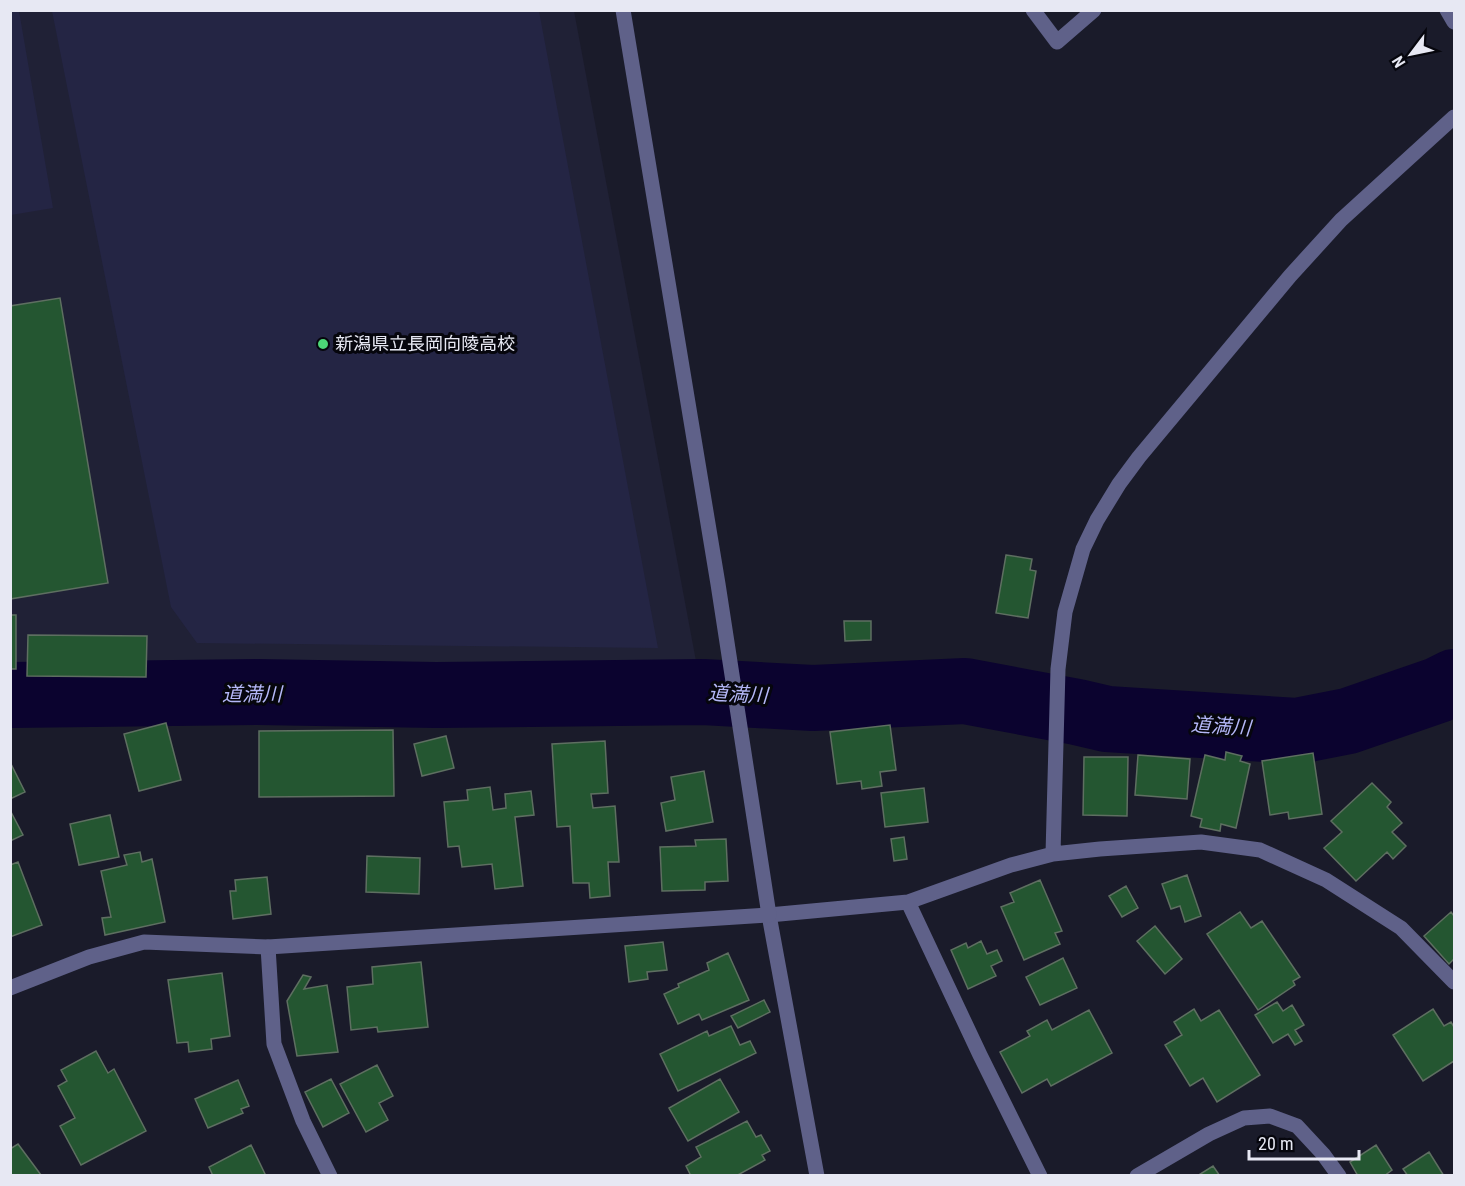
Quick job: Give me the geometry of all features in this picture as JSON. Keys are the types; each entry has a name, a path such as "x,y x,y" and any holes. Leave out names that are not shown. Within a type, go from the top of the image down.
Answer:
{"street":[{"path":"623,10 770,915 817,1176"},
{"path":"1033,10 1057,42 1094,10"},
{"path":"1447,10 1455,22"},
{"path":"1053,854 1058,669 1065,612 1083,549 1097,520 1139,457 1290,276 1341,220 1455,117"},
{"path":"10,988 89,957 144,942 267,946 770,915 908,902 1011,865 1053,854 1201,842 1260,850 1326,880 1401,928 1455,981"},
{"path":"908,902 1040,1176"},
{"path":"267,946 274,1044 303,1121 330,1176"},
{"path":"1137,1176 1218,1130 1244,1118 1270,1116 1297,1126 1323,1154 1339,1176"}],"shaded area":[{"name":"新潟県立長岡向陵高校","path":"10,11 574,11 699,677 11,681"},
{"path":"10,11 19,11 53,208 11,215"},
{"name":"新潟県立長岡向陵高校","path":"52,11 539,11 658,648 197,643 171,607"}],"building":[{"path":"60,298 108,583 10,599 10,306"},
{"path":"1006,555 1032,559 1030,570 1036,571 1028,618 996,613"},
{"path":"10,615 16,615 16,669 10,669"},
{"path":"844,621 871,621 871,640 845,641"},
{"path":"28,635 147,636 146,677 27,676"},
{"path":"166,723 181,780 139,791 124,734"},
{"path":"890,725 896,770 880,772 882,786 862,789 861,781 837,784 830,732"},
{"path":"393,730 394,796 259,797 259,731"},
{"path":"446,736 454,768 422,776 414,744"},
{"path":"605,741 608,793 591,794 593,808 615,806 619,862 608,862 610,896 590,898 589,883 573,883 570,826 557,827 552,744"},
{"path":"1226,752 1242,756 1240,761 1250,764 1236,828 1221,824 1220,831 1200,827 1202,819 1191,816 1205,755 1225,760"},
{"path":"1313,753 1322,814 1289,819 1288,812 1270,815 1262,761"},
{"path":"1138,755 1190,759 1187,799 1135,795"},
{"path":"1084,757 1128,757 1127,816 1083,815"},
{"path":"10,762 25,792 10,799"},
{"path":"704,771 713,822 666,831 661,803 675,800 671,777"},
{"path":"1372,783 1391,802 1387,807 1402,823 1392,832 1406,846 1393,859 1387,852 1356,881 1324,848 1342,832 1331,821"},
{"path":"490,787 493,810 506,808 505,794 531,791 534,815 515,817 523,886 495,889 492,864 462,867 459,846 448,847 444,802 468,800 467,790"},
{"path":"924,788 928,822 885,827 881,793"},
{"path":"10,810 23,835 10,841"},
{"path":"110,815 119,857 79,865 70,824"},
{"path":"904,837 907,859 894,861 891,839"},
{"path":"726,839 728,881 705,882 705,890 662,891 660,847 696,846 695,840"},
{"path":"140,852 142,862 152,859 165,922 105,935 102,918 111,917 101,871 127,865 124,855"},
{"path":"367,856 420,858 419,894 366,892"},
{"path":"18,862 42,925 10,937 10,865"},
{"path":"1187,875 1201,916 1185,922 1180,906 1171,909 1162,884"},
{"path":"267,877 271,914 233,919 230,891 236,891 235,880"},
{"path":"1040,880 1062,931 1055,933 1060,944 1024,960 1001,907 1014,902 1010,893"},
{"path":"1126,886 1138,908 1122,917 1109,896"},
{"path":"1240,912 1251,928 1262,921 1300,977 1293,981 1295,985 1258,1010 1207,934"},
{"path":"1451,912 1454,916 1454,959 1449,964 1424,936"},
{"path":"1155,926 1182,959 1165,974 1137,941"},
{"path":"981,941 987,954 997,950 1002,961 991,966 996,976 968,989 951,950 966,943 968,948"},
{"path":"663,942 667,970 647,972 648,979 629,982 625,946"},
{"path":"728,953 749,1000 702,1020 699,1014 678,1024 664,994 679,987 678,984 709,970 707,963"},
{"path":"1063,958 1077,988 1040,1005 1026,977"},
{"path":"421,962 428,1027 378,1032 377,1027 351,1030 347,987 373,984 372,967"},
{"path":"222,973 230,1036 211,1039 212,1049 189,1052 188,1042 177,1043 168,980"},
{"path":"303,975 311,977 304,989 327,985 338,1052 297,1056 287,1001"},
{"path":"764,1000 770,1012 738,1028 731,1016"},
{"path":"1277,1002 1283,1011 1292,1005 1304,1025 1295,1030 1302,1041 1295,1045 1288,1034 1273,1043 1255,1015"},
{"path":"1194,1009 1201,1021 1219,1010 1260,1075 1217,1102 1203,1078 1190,1086 1165,1045 1182,1035 1174,1022"},
{"path":"1433,1009 1444,1026 1451,1022 1454,1027 1454,1061 1423,1081 1393,1035"},
{"path":"1089,1010 1112,1053 1051,1086 1047,1079 1022,1093 1000,1052 1030,1036 1027,1031 1047,1020 1052,1030"},
{"path":"731,1026 740,1045 750,1041 756,1053 678,1091 660,1054 707,1031 709,1036"},
{"path":"96,1051 108,1073 114,1069 146,1131 81,1165 60,1126 75,1118 58,1086 67,1081 61,1070"},
{"path":"377,1065 393,1096 379,1103 388,1120 366,1132 340,1084"},
{"path":"331,1079 349,1113 323,1127 305,1092"},
{"path":"720,1079 739,1112 688,1141 669,1108"},
{"path":"238,1080 249,1106 241,1109 243,1113 208,1128 195,1099"},
{"path":"747,1121 756,1137 761,1135 770,1151 762,1155 765,1160 736,1176 691,1176 686,1166 701,1157 696,1147"},
{"path":"18,1144 40,1176 10,1176 10,1149"},
{"path":"251,1145 266,1176 213,1176 209,1167"},
{"path":"1376,1145 1392,1170 1384,1176 1358,1176 1350,1162"},
{"path":"1429,1152 1444,1176 1408,1176 1403,1169"},
{"path":"1213,1166 1220,1176 1197,1176"}],"waterway":[{"name":"道満川","path":"10,695 258,692 436,695 703,692 813,698 965,691 1107,719 1297,731 1348,721 1438,690 1454,682"}],"place":[{"name":"新潟県立長岡向陵高校","path":"323,344"}]}
